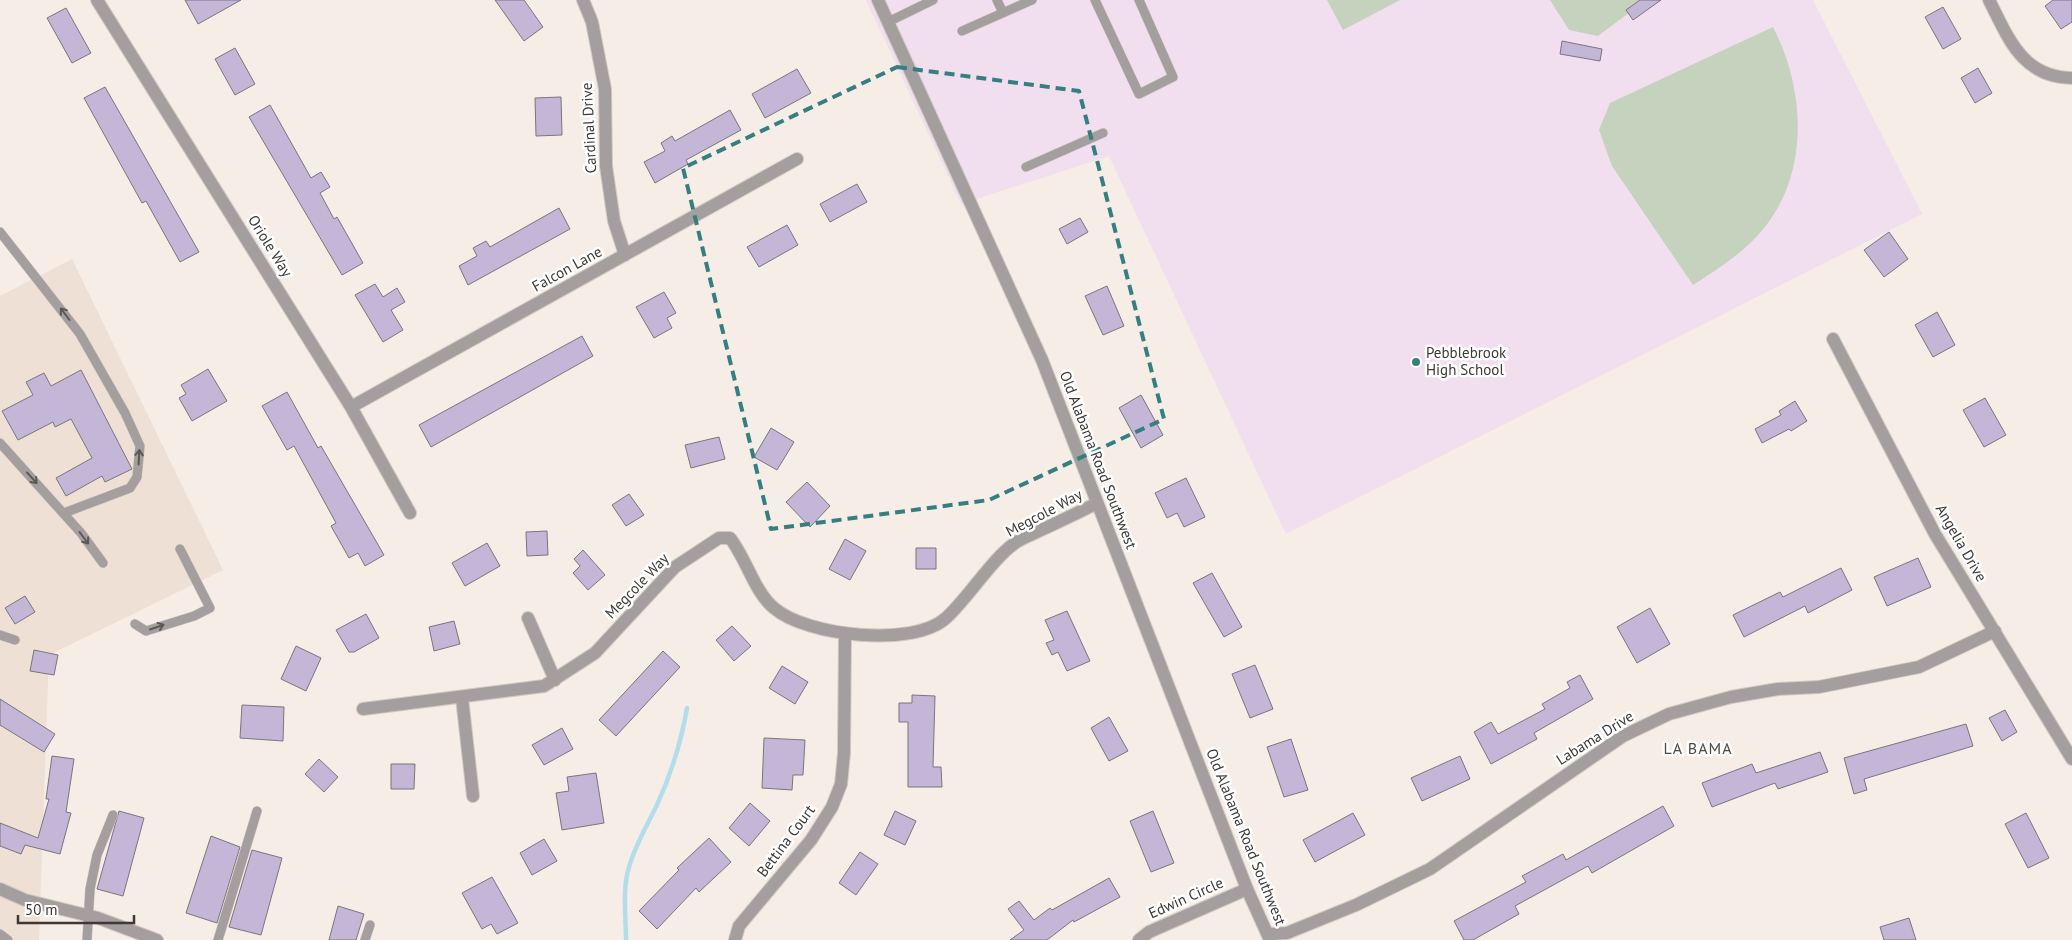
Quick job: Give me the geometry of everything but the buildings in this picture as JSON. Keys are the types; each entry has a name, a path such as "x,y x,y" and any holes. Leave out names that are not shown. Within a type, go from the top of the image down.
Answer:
{"street":[{"name":"Oriole Way","path":"97,0 351,407 410,513"},
{"name":"Cardinal Drive","path":"583,0 592,22 605,89 606,166 614,221 625,255"},
{"name":"Old Alabama Road Southwest","path":"878,0 1042,360 1247,889 1269,937"},
{"path":"1989,0 2013,47 2029,64 2055,78 2072,78"},
{"name":"Falcon Lane","path":"351,407 797,159"},
{"name":"Angelia Drive","path":"1833,338 1935,534 2072,759"},
{"name":"Megcole Way","path":"362,709 462,698 544,686 595,653 675,567 719,538 730,538 740,551 750,573 772,608 794,622 844,633 884,636 911,634 945,619 1015,543 1097,504"},
{"path":"528,618 555,680"},
{"name":"Labama Drive","path":"1269,937 1287,933 1356,905 1430,869 1624,736 1669,714 1731,697 1778,689 1819,687 1910,669 1995,631"},
{"name":"Bettina Court","path":"735,940 739,926 811,840 832,807 841,784 844,753 844,633"},
{"path":"462,698 473,796"},
{"path":"0,889 25,900 89,916 157,940"},
{"name":"Edwin Circle","path":"1139,940 1149,932 1247,889"}],"lane":[{"path":"888,22 933,0"},
{"path":"997,0 1003,12"},
{"path":"962,31 1032,0"},
{"path":"1095,0 1139,94 1174,77 1139,0"},
{"path":"1026,167 1103,133"},
{"path":"0,232 80,334 125,414 140,446 137,477 130,488 64,513"},
{"path":"0,444 64,513 104,563"},
{"path":"135,624 146,631 182,620 210,608 180,549"},
{"path":"0,635 16,640"},
{"path":"218,940 257,811"},
{"path":"87,940 90,889 97,855 114,815"},
{"path":"365,940 370,924"},
{"path":"0,934 8,940"}],"highlighted area":[{"path":"897,67 1079,91 1164,419 989,500 771,529 683,168"}],"shaded area":[{"name":"Pebblebrook High School","path":"866,0 1813,0 1922,214 1286,534 1109,156 961,204"},
{"path":"72,259 223,570 49,655 39,940 0,940 0,296"}],"green space":[{"path":"1327,0 1400,0 1343,30"},
{"path":"1550,0 1646,0 1598,36 1569,30"},
{"path":"1773,27 1784,51 1792,77 1796,103 1798,129 1796,156 1789,181 1779,206 1757,237 1731,259 1693,285 1612,166 1599,130 1610,103"}],"waterway":[{"path":"626,940 625,894 631,859 671,771 679,746 687,708"}],"place":[{"name":"Pebblebrook High School","path":"1416,362"}],"district":[{"name":"LA BAMA","path":"1698,748"}]}
